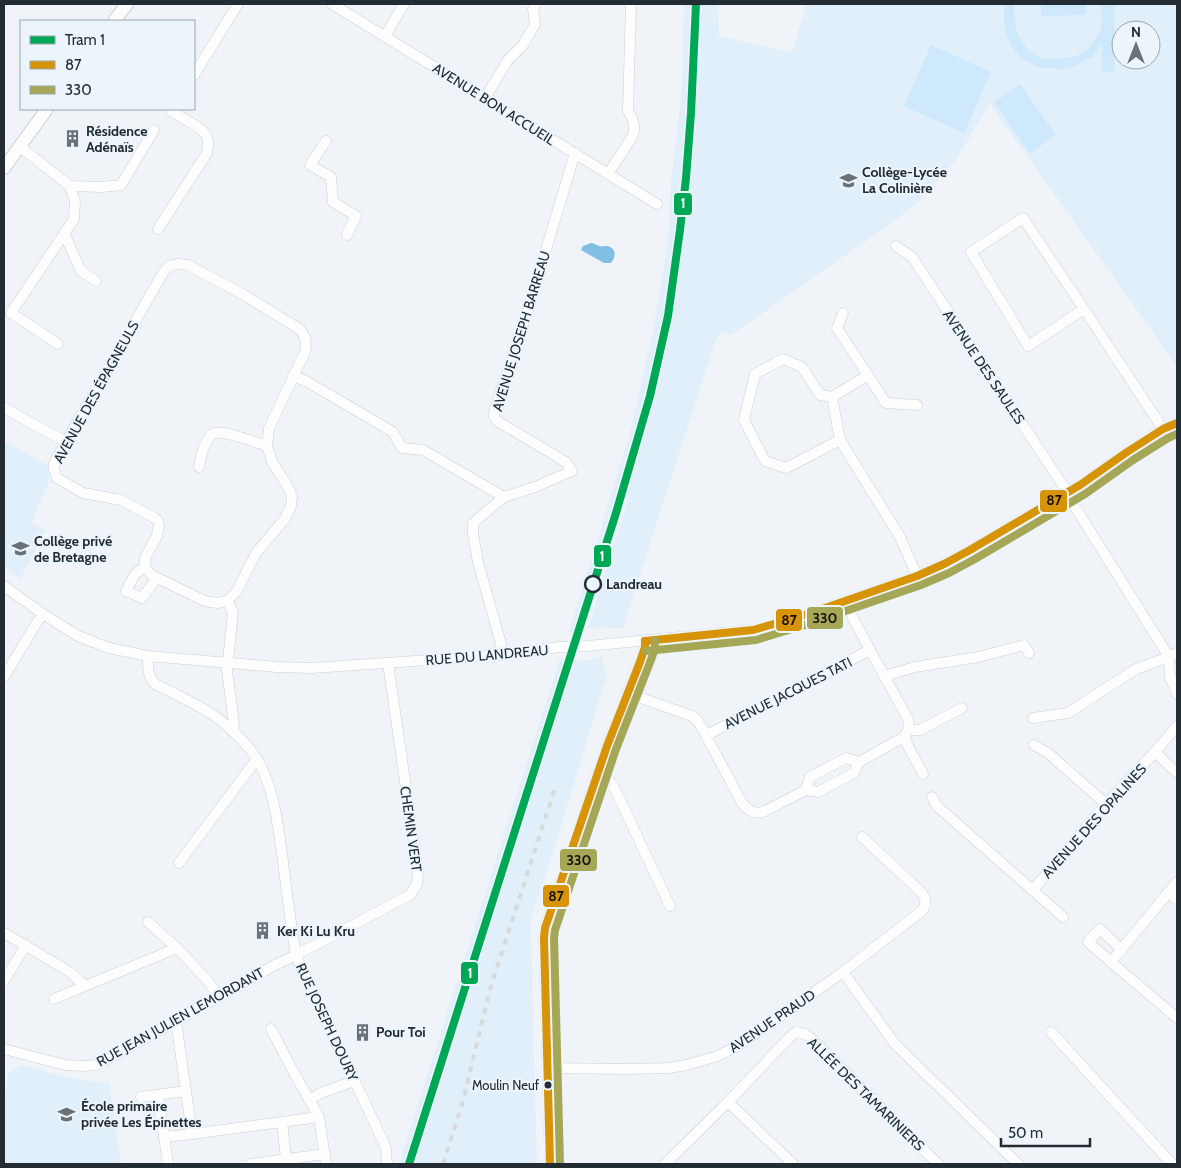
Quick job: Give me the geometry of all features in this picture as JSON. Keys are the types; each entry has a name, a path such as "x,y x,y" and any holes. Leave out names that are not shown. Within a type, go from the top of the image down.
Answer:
{"street":[{"path":"115,20 128,4"},
{"path":"195,73 238,4"},
{"name":"AVENUE BON ACCUEIL","path":"332,4 657,204"},
{"path":"385,36 404,4"},
{"path":"485,98 508,60 523,45 535,24 532,9 536,4"},
{"path":"608,174 632,137 635,123 628,112 631,4"},
{"path":"4,168 46,110"},
{"path":"158,229 209,146 203,131 172,110"},
{"path":"19,146 70,186 102,187 121,185 154,130"},
{"path":"326,141 310,165 331,177 332,202 356,216 347,235"},
{"name":"AVENUE JOSEPH BARREAU","path":"504,497 535,487 572,471 566,462 497,421 494,416 575,153"},
{"path":"58,344 11,313 74,219 74,201 70,186"},
{"path":"1084,309 1028,346 971,252 1023,218 1084,309 1163,429"},
{"path":"64,234 81,270 96,281"},
{"name":"AVENUE DES SAULES","path":"896,246 912,257 1173,655"},
{"name":"AVENUE DES ÉPAGNEULS","path":"156,578 142,598 126,591 135,574 145,567 145,558 157,536 159,525 157,520 121,500 83,493 57,478 54,464 163,272 168,267 178,264 188,265 244,294 298,328 305,336 306,346 294,376"},
{"path":"843,312 837,328 886,403 916,405"},
{"path":"840,440 786,468 765,461 744,420 755,374 783,359 802,367 820,395 832,397 868,375"},
{"path":"145,567 156,578 205,602 217,603 227,601 237,591 256,554 284,520 291,506 292,496 272,462 267,446 269,428 294,376 306,381 393,432 402,448 423,450 504,497 473,523 478,562 501,644 502,655"},
{"path":"832,397 840,440 900,537 917,576"},
{"path":"4,408 66,442"},
{"name":"RUE DU LANDREAU","path":"4,586 78,636 109,648 148,656 277,666 312,668 502,655 753,630 802,616 917,576 944,564 1067,493 1163,429 1177,423"},
{"path":"198,467 200,453 211,435 216,432 267,446"},
{"path":"847,600 853,618 908,720 907,744 923,774"},
{"path":"227,601 233,612 227,676 234,724 233,732"},
{"path":"4,677 43,614"},
{"path":"550,1164 545,928 612,730 645,647 645,641"},
{"path":"884,676 915,667 978,657 1024,644 1029,653"},
{"name":"AVENUE JACQUES TATI","path":"706,735 870,650"},
{"path":"1033,718 1068,713 1136,670 1173,655 1170,677 1177,694"},
{"name":"RUE JOSEPH DOURY","path":"148,656 148,670 150,678 155,684 202,708 233,732 246,744 257,759 269,784 275,810 296,955 383,1141 386,1149 387,1164"},
{"name":"CHEMIN VERT","path":"296,955 410,895 417,884 418,871 388,663"},
{"path":"627,693 692,716 699,722 742,803 749,810 759,813 806,790 818,792 854,773 859,762 902,738 906,733 920,730 962,708"},
{"name":"AVENUE DES OPALINES","path":"1033,890 1106,804 1177,726"},
{"path":"1034,745 1048,753 1106,804"},
{"name":"AVENUE DES OPALINES","path":"1155,752 1177,773"},
{"path":"806,790 810,777 846,758 859,762"},
{"path":"179,863 257,759"},
{"path":"597,774 606,778 612,785 670,906"},
{"path":"932,797 938,806 1063,917"},
{"name":"AVENUE PRAUD","path":"548,1068 669,1068 715,1057 738,1046 843,972 923,910 926,904 926,898 920,891 862,837"},
{"path":"1111,962 1177,882"},
{"path":"1168,893 1177,900"},
{"path":"148,922 208,981 218,996"},
{"path":"1122,950 1100,929 1088,942 1177,1018"},
{"path":"4,932 70,972 84,986"},
{"path":"4,981 26,945"},
{"path":"54,999 176,948"},
{"name":"RUE JEAN JULIEN LEMORDANT","path":"4,1050 65,1065 95,1065 278,963 296,955"},
{"path":"843,972 895,1044 1018,1164"},
{"path":"175,1020 178,1028 192,1134"},
{"path":"251,1164 286,1159 326,1159 319,1117 272,1029"},
{"name":"ALLÉE DES TAMARINIERS","path":"665,1164 796,1032 805,1034 813,1040 938,1164"},
{"path":"1051,1032 1172,1164"},
{"path":"309,1100 321,1093 354,1081"},
{"path":"141,1097 186,1091"},
{"path":"158,1095 168,1164"},
{"path":"728,1102 793,1164"},
{"path":"164,1137 319,1117"},
{"path":"282,1122 286,1159"}],"shaded area":[{"path":"684,4 718,4 719,36 792,53 806,4 1177,4 1177,366 990,104 955,161 920,200 897,219 730,336 728,333 720,332 714,345 623,628 588,628 628,498 625,496 580,635 569,632 631,430 653,331 668,242 671,179 682,88"},
{"path":"1004,4 1014,4 1016,28 1019,37 1027,48 1038,57 1065,58 1076,56 1086,50 1094,41 1101,28 1101,4 1114,4 1114,20 1111,20 1111,70 1114,70 1114,72 1102,72 1102,44 1092,57 1074,66 1061,69 1037,67 1019,56 1011,45 1006,33"},
{"path":"1041,4 1086,4 1086,15 1041,16"},
{"path":"931,45 991,72 964,133 904,106"},
{"path":"1020,84 1056,135 1030,154 994,102"},
{"path":"4,441 48,465 49,478 47,481 49,482 31,523 46,530 20,579 4,567"},
{"path":"600,656 603,657 602,662 607,674 555,846 531,917 537,1164 399,1164 560,659 592,660 593,657 599,659"},
{"name":"École primaire privée Les Épinettes","path":"21,1065 75,1079 109,1083 121,1164 4,1164 4,1106 8,1074"}],"water":[{"path":"591,243 613,249 615,256 611,263 604,263 581,250 583,246"}],"railway":[{"path":"443,1164 463,1101 490,989 556,785"}],"tram line":[{"name":"1","path":"409,1164 616,513 650,396 668,316 680,230 691,113 696,4"}],"transit line":[{"name":"87","path":"645,641 753,630 802,616 917,576 970,550 1080,485 1163,429 1177,423"},
{"name":"330","path":"646,651 756,640 921,585 975,559 1085,494 1133,460 1177,434"},
{"name":"87","path":"550,1164 545,928 607,746 640,662 645,641"},
{"name":"330","path":"560,1164 555,930 616,749 655,649 655,641"}],"place":[{"name":"Résidence Adénaïs","path":"72,139"},
{"name":"Collège-Lycée La Colinière","path":"848,180"},
{"name":"Collège privé de Bretagne","path":"20,549"},
{"name":"Landreau","path":"593,584"},
{"name":"Ker Ki Lu Kru","path":"263,931"},
{"name":"Pour Toi","path":"362,1032"},
{"name":"Moulin Neuf","path":"548,1085"},
{"name":"École primaire privée Les Épinettes","path":"67,1114"}]}
